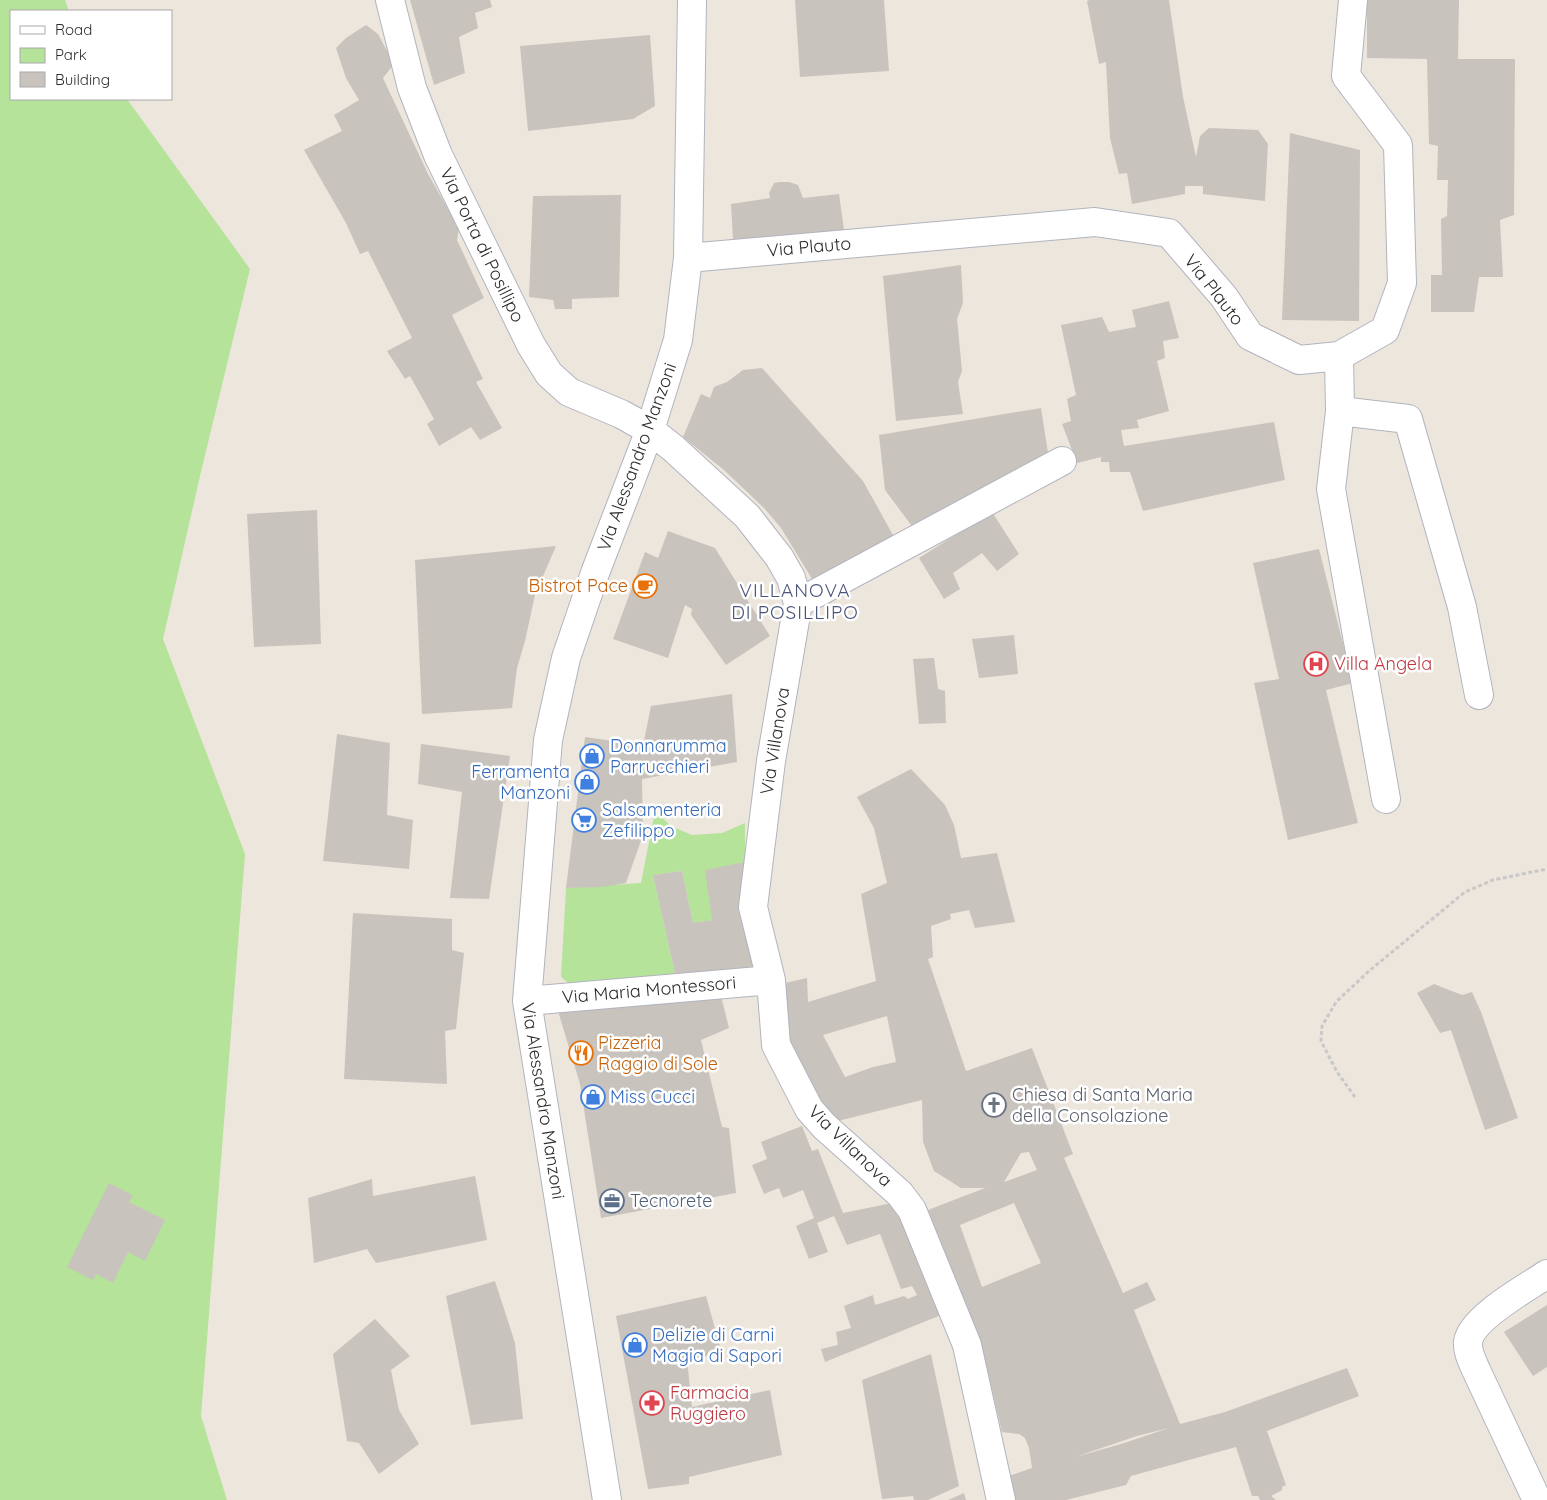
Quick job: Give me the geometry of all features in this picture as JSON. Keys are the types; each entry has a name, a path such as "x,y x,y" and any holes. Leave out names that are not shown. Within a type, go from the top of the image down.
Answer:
{"street":[{"name":"Via Porta di Posillipo","path":"390,0 412,88 438,155 531,345 549,374 569,392 621,414 650,430"},
{"name":"Via Alessandro Manzoni","path":"607,1500 526,1001 548,740 566,658 595,573 650,430 678,340 688,258 692,0"},
{"name":"Via Plauto","path":"688,258 1095,222 1169,233 1224,297 1250,336 1299,360 1339,356 1385,330 1402,283 1398,145 1346,76 1353,0"},
{"path":"1339,356 1340,411 1330,489 1386,799"},
{"path":"1340,411 1408,419 1462,607 1479,695"},
{"name":"Via Villanova","path":"650,430 673,448 747,516 779,557 792,578 798,604 771,761 753,907 772,980 776,1045 809,1109 824,1126 900,1194 912,1210 967,1345 1001,1500"},
{"path":"798,604 1062,460"},
{"name":"Via Maria Montessori","path":"526,1001 772,980"},
{"path":"1537,1500 1470,1356 1468,1341 1478,1324 1491,1311 1547,1274"}],"path":[{"path":"1355,1097 1337,1072 1321,1041 1322,1026 1336,1002 1369,971 1465,892 1493,880 1547,869"}],"green space":[{"path":"0,0 65,0 69,10 10,10 10,100 128,100 250,269 163,639 245,854 201,1416 227,1500 0,1500"},
{"path":"655,811 671,826 692,835 722,833 745,823 745,862 712,920 693,923 682,871 653,875 676,978 574,988 561,977 566,888 641,883"}],"building":[{"path":"410,0 490,0 492,7 475,13 478,28 459,37 465,73 434,85"},
{"path":"795,0 884,0 889,71 800,77"},
{"path":"1169,0 1183,97 1196,157 1200,136 1209,128 1258,130 1268,144 1265,201 1203,194 1203,186 1185,186 1185,194 1132,204 1127,173 1119,174 1110,138 1106,62 1099,64 1087,1"},
{"path":"1367,0 1459,0 1458,59 1515,59 1514,215 1500,220 1503,277 1479,277 1474,312 1431,312 1431,275 1442,275 1441,219 1447,216 1448,180 1437,180 1438,146 1429,144 1427,59 1367,58"},
{"path":"366,25 378,34 394,64 383,78 428,174 459,228 457,240 484,298 452,315 483,379 476,382 502,428 480,440 471,427 439,446 427,424 434,419 410,376 405,379 387,351 412,338 368,251 360,254 346,223 304,150 342,131 334,115 359,100 346,78 336,48 346,38"},
{"path":"650,35 655,106 633,119 528,131 520,46"},
{"path":"1290,133 1360,150 1359,321 1282,320"},
{"path":"774,183 798,185 803,198 839,194 844,230 733,240 731,204 770,198 769,193"},
{"path":"621,195 619,297 572,299 572,309 555,309 553,300 529,297 533,196"},
{"path":"961,265 963,303 957,319 962,371 958,382 963,414 896,421 883,276"},
{"path":"1169,301 1179,338 1163,341 1165,358 1157,361 1169,411 1137,420 1139,428 1121,430 1124,446 1274,422 1285,480 1143,511 1130,472 1110,472 1109,462 1101,462 1101,457 1077,463 1062,424 1071,421 1067,399 1076,395 1061,325 1102,317 1109,332 1136,327 1132,310"},
{"path":"762,368 863,481 899,546 817,587 781,528 764,508 724,470 683,437 701,394 710,398 714,387 727,382 743,370"},
{"path":"1041,408 1049,459 917,533 885,490 879,435"},
{"path":"317,510 321,644 254,647 247,514"},
{"path":"992,512 1019,554 997,571 982,553 953,573 960,589 944,599 919,558"},
{"path":"668,531 715,548 770,636 726,665 691,615 692,609 685,605 668,658 613,639 645,552 658,558"},
{"path":"556,546 535,595 517,668 512,708 422,714 415,560"},
{"path":"1319,549 1353,683 1326,690 1358,823 1288,840 1254,683 1279,679 1253,563"},
{"path":"1014,635 1018,674 979,678 972,639"},
{"path":"934,658 938,689 945,691 946,723 919,724 913,659"},
{"path":"732,694 737,762 642,779 643,835 626,883 602,887 566,888 585,737 613,741 644,741 651,706"},
{"path":"337,734 390,743 387,815 413,820 409,869 323,861"},
{"path":"421,744 510,756 489,899 450,898 462,792 418,784"},
{"path":"911,769 945,805 954,825 961,858 997,853 1015,922 975,928 969,910 950,914 951,919 931,926 933,957 928,959 966,1071 1032,1048 1073,1154 1064,1158 1123,1293 1147,1282 1156,1300 1134,1310 1180,1424 1225,1412 1347,1368 1359,1396 1267,1431 1286,1485 1282,1487 1282,1490 1271,1496 1276,1500 1260,1500 1258,1496 1252,1496 1236,1447 1131,1476 1126,1485 1066,1500 1013,1500 1009,1476 1032,1468 1029,1448 1025,1438 1019,1434 1002,1432 981,1343 928,1210 985,1188 961,1188 934,1171 923,1142 922,1100 830,1123 785,1037 781,984 807,978 808,1002 876,981 861,894 887,883 874,828 857,797","holes":["887,1016 896,1062 873,1067 845,1077 823,1035","1029,1152 1037,1170 1004,1182 1021,1153","1014,1203 1041,1263 982,1287 960,1225","1169,1428 1075,1457 1137,1436"]},
{"path":"745,862 738,909 756,973 676,978 653,875 682,871 693,923 712,920 705,870"},
{"path":"353,913 452,919 452,950 464,953 456,1029 445,1031 447,1084 344,1079"},
{"path":"1434,984 1462,995 1472,992 1481,1012 1518,1118 1485,1130 1451,1030 1440,1033 1417,993"},
{"path":"719,988 729,1028 701,1040 722,1127 729,1128 736,1193 601,1218 580,1084 558,1011"},
{"path":"802,1126 812,1151 818,1149 843,1213 897,1202 946,1313 825,1362 821,1349 838,1345 836,1332 851,1328 844,1306 873,1295 875,1305 904,1296 908,1299 917,1295 912,1286 901,1289 880,1234 847,1245 834,1216 817,1223 828,1252 809,1259 796,1226 814,1218 803,1190 783,1198 779,1188 764,1194 752,1165 767,1159 761,1142"},
{"path":"475,1176 487,1240 376,1263 367,1249 314,1263 308,1198 372,1179 373,1196"},
{"path":"109,1183 133,1195 129,1202 165,1220 145,1261 128,1252 113,1283 96,1274 93,1280 67,1267"},
{"path":"495,1281 515,1343 523,1419 471,1425 446,1296"},
{"path":"706,1296 722,1354 687,1359 692,1407 770,1390 782,1455 689,1477 689,1484 648,1489 616,1316"},
{"path":"1547,1305 1547,1367 1533,1376 1504,1332"},
{"path":"375,1319 410,1356 391,1370 399,1410 419,1444 379,1474 359,1443 347,1441 333,1354"},
{"path":"931,1354 959,1486 928,1500 914,1500 913,1496 882,1499 862,1380"},
{"path":"964,1493 966,1500 948,1500"}],"place":[{"name":"Bistrot Pace","path":"645,586"},
{"name":"Villa Angela","path":"1316,664"},
{"name":"Donnarumma Parrucchieri","path":"592,756"},
{"name":"Ferramenta Manzoni","path":"587,782"},
{"name":"Salsamenteria Zefilippo","path":"584,820"},
{"name":"Pizzeria Raggio di Sole","path":"581,1053"},
{"name":"Miss Cucci","path":"593,1097"},
{"name":"Chiesa di Santa Maria della Consolazione","path":"994,1105"},
{"name":"Tecnorete","path":"612,1201"},
{"name":"Delizie di Carni Magia di Sapori","path":"635,1345"},
{"name":"Farmacia Ruggiero","path":"652,1403"}],"district":[{"name":"VILLANOVA DI POSILLIPO","path":"795,601"}]}
